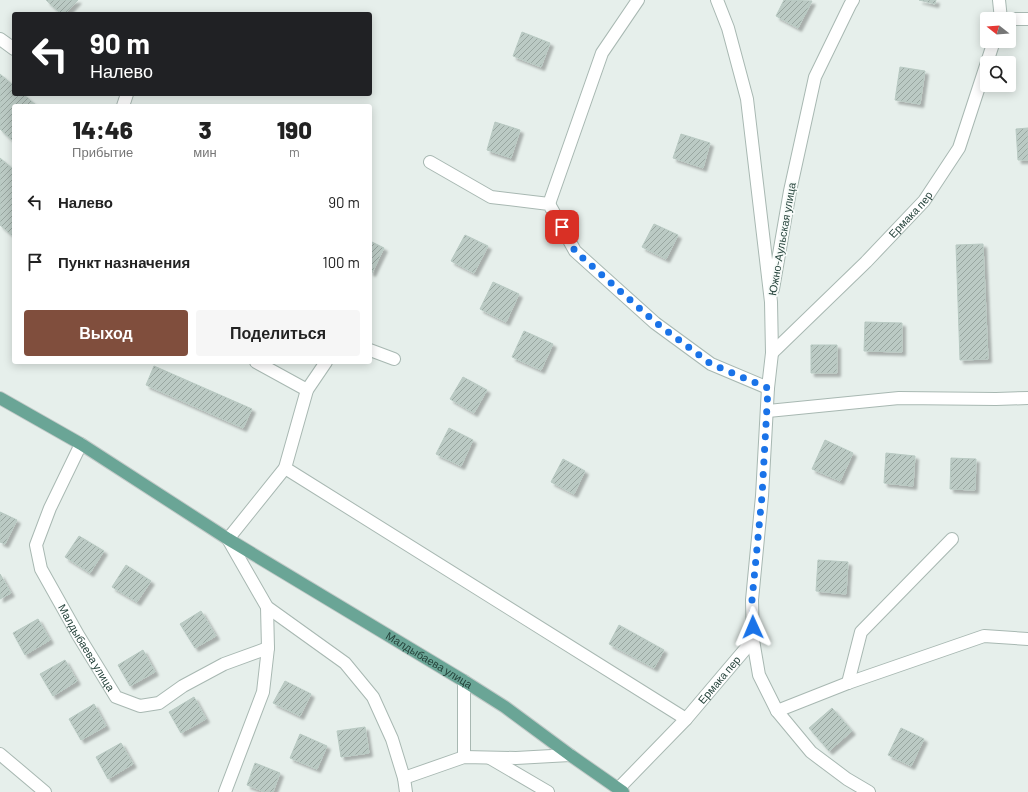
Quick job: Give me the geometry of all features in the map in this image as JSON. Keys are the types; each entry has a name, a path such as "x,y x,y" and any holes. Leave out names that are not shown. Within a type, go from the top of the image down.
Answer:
{"main road":[{"name":"Малдыбаева улица","path":"0,398 81,444 228,540 464,681 505,707 570,755 621,790"}],"street":[{"path":"638,0 602,53 550,204 575,251 655,322 711,364 768,388"},
{"name":"Южно-Аульская улица","path":"717,0 728,28 747,99 771,302"},
{"name":"Южно-Аульская улица","path":"771,302 790,190 815,77 850,5 854,0"},
{"path":"999,0 1000,12"},
{"path":"1016,19 1028,19"},
{"path":"0,39 12,47"},
{"name":"Ермака пер","path":"772,352 866,262 924,201 959,148 992,48"},
{"path":"430,162 491,197 550,204"},
{"path":"771,302 772,352 768,388 768,411 762,496 752,600 753,640 760,675 777,711 811,752 847,779 869,792"},
{"path":"372,351 394,359"},
{"path":"260,364 307,390"},
{"path":"228,540 285,468 307,390 325,364"},
{"path":"768,411 899,398 1028,398"},
{"name":"Малдыбаева улица","path":"81,444 50,508 36,545 41,569 78,635 116,697 140,706 159,703 183,686 224,664 268,648"},
{"path":"285,468 686,718"},
{"path":"848,683 861,632 952,539"},
{"name":"Малдыбаева улица","path":"228,540 267,607 345,663 373,697 392,738 404,778 406,792"},
{"name":"Малдыбаева улица","path":"225,792 263,692 268,648 267,607"},
{"path":"777,711 848,683 984,636 1028,639"},
{"name":"Ермака пер","path":"621,790 686,718 753,640"},
{"path":"464,681 464,757"},
{"path":"0,754 45,792"},
{"path":"404,778 464,757 516,758 570,755"},
{"path":"489,758 548,792"}],"building":[{"path":"46,0 78,0 67,12 59,12"},
{"path":"784,0 812,1 798,28 776,16"},
{"path":"919,0 936,0 935,4"},
{"path":"522,32 550,43 541,67 513,56"},
{"path":"900,67 925,71 920,104 895,100"},
{"path":"0,74 12,84 12,96 25,96 35,104 12,104 12,140 0,129"},
{"path":"495,122 520,130 511,158 487,150"},
{"path":"1028,128 1028,160 1018,160 1016,129"},
{"path":"681,134 710,143 703,168 673,158"},
{"path":"0,158 12,168 12,235 0,225"},
{"path":"654,224 678,235 666,259 642,247"},
{"path":"465,235 488,246 474,273 451,261"},
{"path":"372,242 384,248 372,273"},
{"path":"983,244 988,359 960,360 956,245"},
{"path":"493,282 519,294 506,322 480,309"},
{"path":"865,322 902,323 902,352 864,351"},
{"path":"524,331 553,344 541,370 512,357"},
{"path":"811,345 837,345 837,373 811,373"},
{"path":"154,366 252,409 243,428 146,385"},
{"path":"463,377 487,390 474,413 450,399"},
{"path":"449,428 473,440 461,466 436,454"},
{"path":"825,440 853,453 840,481 812,469"},
{"path":"886,453 915,456 913,486 884,483"},
{"path":"951,458 976,459 975,490 950,489"},
{"path":"563,459 585,471 574,494 551,482"},
{"path":"0,512 17,520 5,544 0,542"},
{"path":"79,536 104,551 90,573 65,557"},
{"path":"818,560 848,562 846,594 816,591"},
{"path":"126,565 151,581 137,602 112,587"},
{"path":"0,574 11,593 0,599"},
{"path":"201,611 216,636 195,648 180,624"},
{"path":"38,619 50,640 25,655 13,633"},
{"path":"619,625 664,650 654,668 609,644"},
{"path":"143,650 155,672 130,686 118,665"},
{"path":"65,660 77,681 53,696 40,674"},
{"path":"285,681 311,694 300,716 273,703"},
{"path":"194,697 206,719 181,733 169,712"},
{"path":"94,704 106,726 81,740 69,719"},
{"path":"832,708 852,731 829,751 809,728"},
{"path":"365,727 369,753 341,757 337,731"},
{"path":"901,728 924,739 911,766 888,755"},
{"path":"300,734 327,746 317,769 290,758"},
{"path":"121,743 133,764 108,779 96,757"},
{"path":"255,763 280,773 273,792 265,792 247,785"}],"route":[{"path":"562,227 575,251 655,322 711,364 768,388 768,411 762,496 752,600 753,627"}]}
